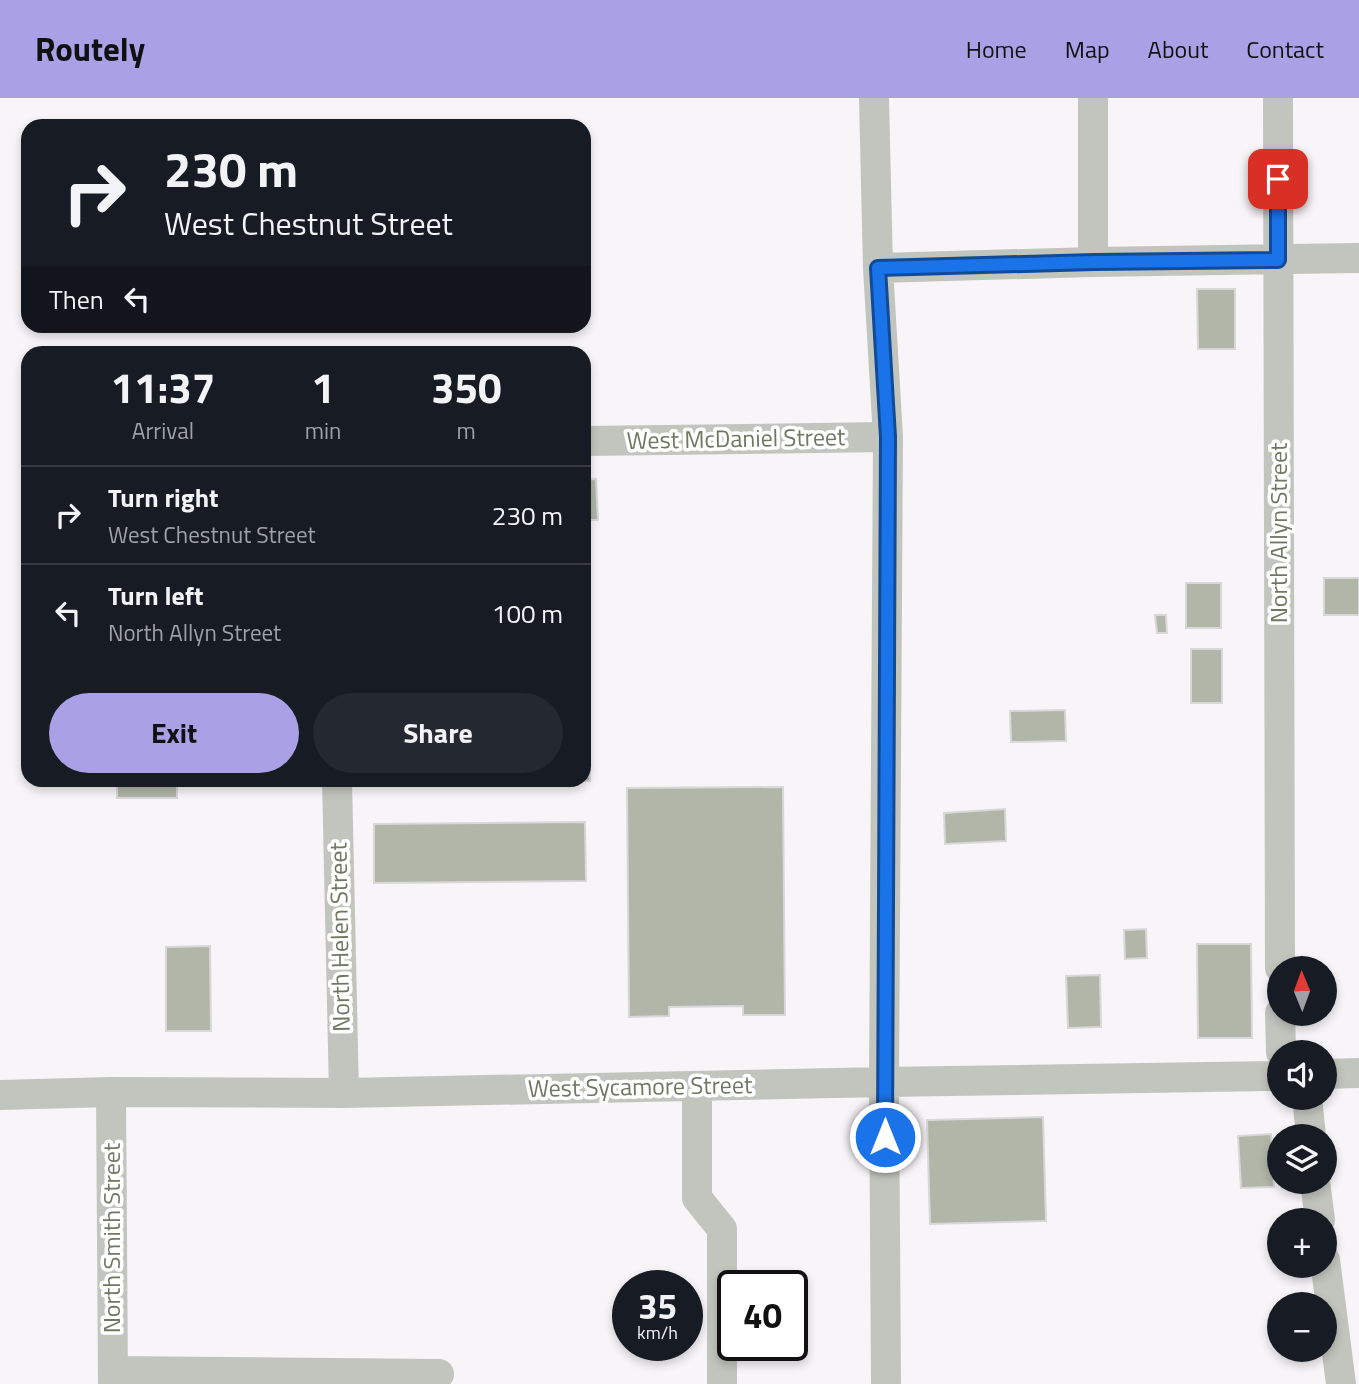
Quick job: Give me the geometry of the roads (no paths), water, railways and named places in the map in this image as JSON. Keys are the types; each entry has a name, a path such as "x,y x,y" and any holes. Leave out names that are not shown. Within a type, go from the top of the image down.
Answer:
{"street":[{"path":"874,98 878,268 888,437 884,1082 886,1384"},
{"path":"1093,98 1093,262"},
{"name":"North Allyn Street","path":"1278,98 1280,956"},
{"path":"878,268 1359,258"},
{"name":"West McDaniel Street","path":"591,441 888,437"},
{"name":"North Helen Street","path":"337,787 344,1093"},
{"path":"1337,1074 1359,1073"},
{"name":"West Sycamore Street","path":"0,1095 111,1092 344,1093 1267,1076"},
{"path":"697,1086 697,1198 722,1229 722,1384"},
{"name":"North Smith Street","path":"111,1092 113,1378"},
{"path":"1327,1278 1341,1384"},
{"path":"113,1378 439,1374"}]}
